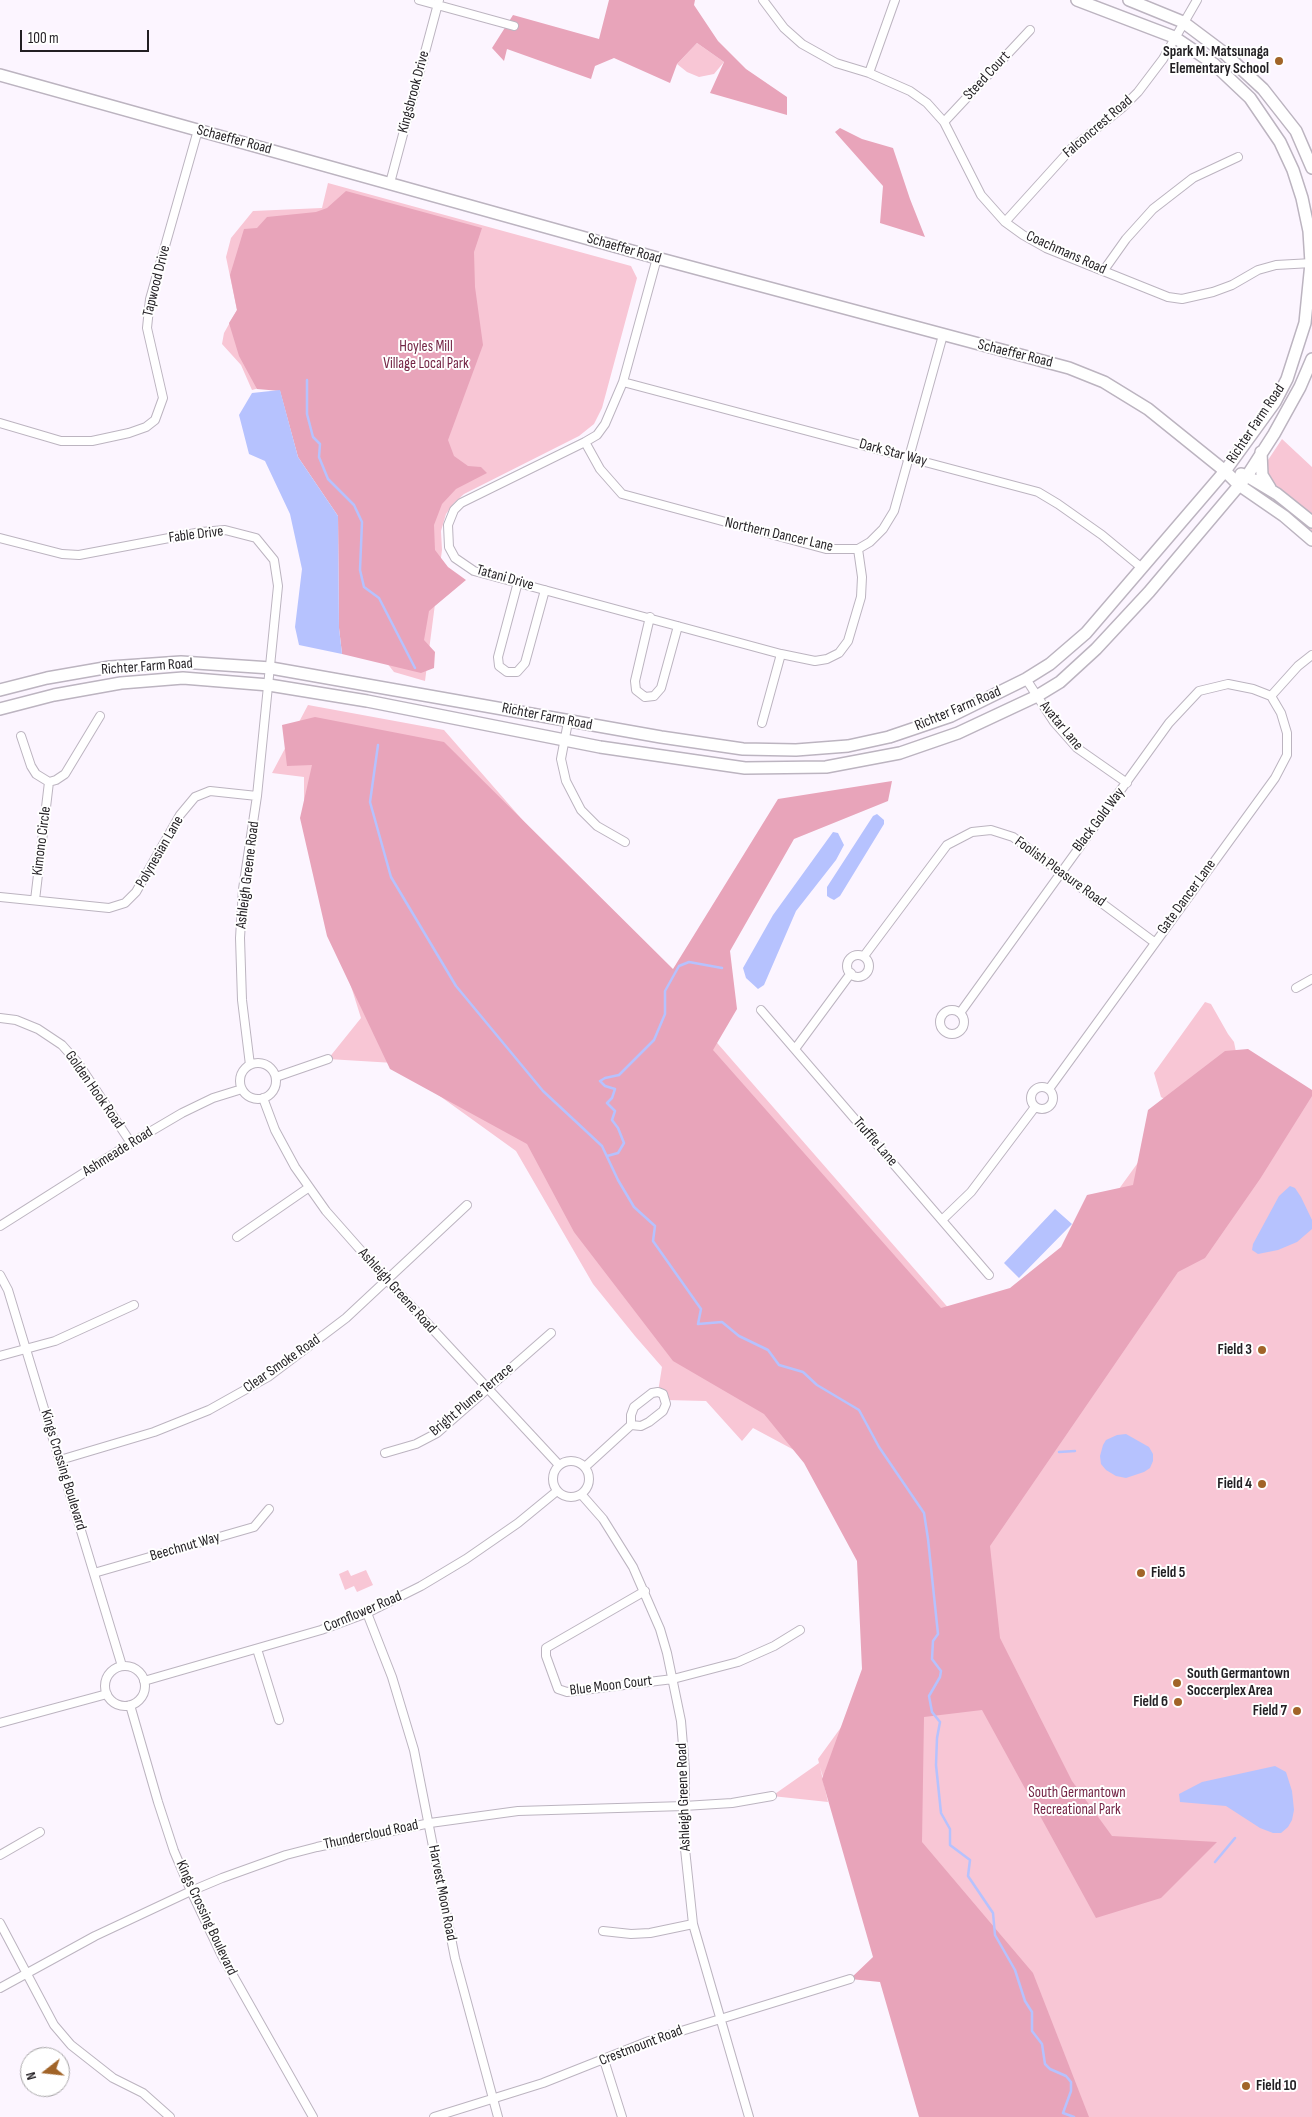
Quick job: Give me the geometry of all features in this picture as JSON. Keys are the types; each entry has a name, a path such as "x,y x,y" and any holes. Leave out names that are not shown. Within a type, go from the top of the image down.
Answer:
{"main road":[{"name":"Richter Farm Road","path":"0,690 47,678 110,667 181,662 271,668 503,708 568,722 742,749 796,750 848,746 889,737 951,716 1026,680 1050,664 1086,633 1225,470 1275,402 1287,379 1305,323 1311,263 1309,231 1302,198 1293,170 1280,142 1250,98 1214,64 1174,37 1078,0"},
{"path":"1129,0 1183,22 1224,52 1263,89 1296,131 1312,168"},
{"name":"Schaeffer Road","path":"0,75 657,258 1069,368 1104,382 1148,409 1225,470 1239,485 1284,516 1312,540"},
{"name":"Richter Farm Road","path":"0,709 54,695 121,683 184,678 269,685 367,701 564,740 745,768 826,767 900,753 958,733 1037,696 1060,682 1096,649 1149,592 1247,476 1295,395 1312,359"},
{"path":"1261,452 1262,475 1266,484 1277,494"},
{"name":"Schaeffer Road","path":"1225,470 1247,476 1277,494 1312,522"}],"street":[{"path":"420,0 438,2 514,26"},
{"name":"Coachmans Road","path":"763,0 784,28 802,44 836,63 869,73 910,91 927,103 944,122 981,195 1004,222 1046,248 1168,297 1182,299 1213,292 1232,285 1258,270 1276,266 1311,263"},
{"path":"869,73 895,0"},
{"name":"Falconcrest Road","path":"1004,222 1070,149 1123,107 1138,92 1163,59 1196,0"},
{"name":"Kingsbrook Drive","path":"390,183 438,2"},
{"name":"Steed Court","path":"944,122 1030,30"},
{"name":"Tapwood Drive","path":"0,423 61,441 92,441 128,433 146,427 155,420 163,398 146,328 150,299 198,130"},
{"path":"1104,270 1126,239 1159,204 1194,178 1238,157"},
{"name":"Tatani Drive","path":"657,258 623,382 606,424 597,435 586,442 461,503 451,517 448,536 449,547 455,558 474,571 781,654 815,661 839,653 848,641 861,597 862,577 858,550"},
{"path":"858,550 870,542 883,529 894,511 943,335"},
{"name":"Dark Star Way","path":"623,382 1038,492 1102,535 1142,568"},
{"name":"Northern Dancer Lane","path":"586,442 600,469 622,494 826,549 858,550"},
{"name":"Fable Drive","path":"0,538 62,554 80,555 217,530 225,530 256,538 274,560 278,586 269,685"},
{"path":"518,582 498,657 499,666 507,672 517,672 525,663 545,590"},
{"path":"650,618 635,681 636,690 645,697 654,696 661,688 678,626"},
{"path":"762,723 781,654"},
{"path":"1271,696 1298,666 1312,654"},
{"name":"Avatar Lane","path":"1026,680 1054,722 1077,748 1127,783"},
{"name":"Black Gold Way","path":"960,1013 1169,722 1199,691 1228,684 1253,689 1271,696"},
{"name":"Ashleigh Greene Road","path":"250,1065 242,1000 240,938 243,889 257,796 269,685"},
{"name":"Gate Dancer Lane","path":"1049,1089 1275,778 1287,755 1287,733 1281,713 1271,696"},
{"path":"21,736 31,766 36,774 49,782 65,774 100,716"},
{"path":"568,722 561,759 566,781 581,810 597,826 625,842"},
{"name":"Kimono Circle","path":"35,900 49,782"},
{"name":"Polynesian Lane","path":"0,897 109,908 125,903 136,892 180,815 195,797 210,791 257,796"},
{"name":"Foolish Pleasure Road","path":"864,956 947,845 972,832 991,830 1013,837 1154,942"},
{"name":"Foolish Pleasure Road","path":"856,955 864,956 869,965 867,973 860,977 851,973 848,969 849,960 856,955"},
{"name":"Foolish Pleasure Road","path":"795,1049 851,973"},
{"path":"1296,988 1312,979"},
{"name":"Truffle Lane","path":"761,1010 989,1275"},
{"name":"Golden Hook Road","path":"0,1018 16,1020 38,1029 62,1045 78,1063 130,1143"},
{"path":"276,1077 328,1059"},
{"path":"264,1064 272,1069 276,1077 274,1089 268,1096 258,1099 251,1098 242,1090 240,1080 243,1071 250,1065 264,1064"},
{"name":"Gate Dancer Lane","path":"1041,1086 1049,1089 1053,1097 1050,1106 1042,1109 1035,1107 1030,1097 1034,1090 1041,1086"},
{"name":"Ashmeade Road","path":"0,1226 130,1143 182,1113 213,1098 242,1090"},
{"name":"Ashleigh Greene Road","path":"262,1098 275,1130 308,1188 387,1280 559,1465"},
{"name":"Gate Dancer Lane","path":"942,1220 971,1192 1035,1107"},
{"path":"237,1237 308,1188"},
{"name":"Clear Smoke Road","path":"60,1460 154,1432 209,1410 268,1377 346,1318 467,1205"},
{"name":"Kings Crossing Boulevard","path":"0,1276 8,1290 122,1666"},
{"path":"0,1356 55,1341 134,1305"},
{"name":"Bright Plume Terrace","path":"384,1453 416,1444 437,1433 551,1333"},
{"path":"585,1467 630,1425 634,1407 652,1393 658,1392 663,1394 666,1404 663,1411 641,1426 630,1425"},
{"path":"569,1460 585,1467 588,1472 588,1484 581,1494 566,1496 557,1491 553,1475 559,1465 569,1460"},
{"name":"Cornflower Road","path":"144,1681 321,1630 367,1613 421,1586 466,1559 518,1523 557,1491"},
{"name":"Ashleigh Greene Road","path":"581,1494 603,1519 624,1551 645,1592 660,1629 674,1678 681,1721 685,1849 693,1924 750,2117"},
{"name":"Beechnut Way","path":"94,1573 254,1526 268,1509"},
{"name":"Blue Moon Court","path":"645,1592 550,1645 546,1648 546,1656 556,1685 561,1692 674,1678"},
{"name":"Harvest Moon Road","path":"367,1613 392,1677 414,1750 430,1823 455,1958 498,2117"},
{"path":"674,1678 738,1662 774,1646 800,1630"},
{"path":"258,1649 278,1720"},
{"path":"122,1666 136,1669 144,1681 144,1691 139,1700 130,1705 116,1704 107,1694 105,1685 107,1676 113,1669 122,1666"},
{"path":"0,1723 107,1694"},
{"name":"Kings Crossing Boulevard","path":"130,1705 174,1851 191,1891 222,1956 312,2117"},
{"name":"Thundercloud Road","path":"0,1988 95,1936 191,1891 286,1855 355,1837 430,1823 518,1811 684,1806 772,1796"},
{"path":"0,1855 40,1832"},
{"path":"0,1923 54,2025 70,2046 113,2078 143,2093 170,2117"},
{"path":"603,1931 631,1934 650,1933 693,1924"},
{"name":"Crestmount Road","path":"434,2117 543,2083 649,2041 850,1979"},
{"path":"604,2060 622,2117"}],"green space":[{"path":"609,0 695,0 694,5 718,41 746,69 787,97 787,115 710,93 724,62 697,43 677,64 670,83 614,58 595,66 591,79 507,49 504,61 492,48 513,15 599,39"},
{"path":"697,43 724,62 714,74 699,77 687,72 677,64"},
{"path":"840,128 862,139 893,148 925,237 880,223 883,186 835,132"},
{"name":"Hoyles Mill Village Local Park","path":"328,183 631,266 637,278 602,408 594,424 579,436 464,494 446,514 441,531 442,550 425,681 394,672 356,624 345,511 290,395 274,384 252,390 241,365 222,344 224,333 237,310 226,257 231,238 253,211 322,208"},
{"name":"Hoyles Mill Village Local Park","path":"346,191 482,228 474,252 475,287 483,345 448,440 454,456 468,466 481,467 487,473 456,489 442,504 434,525 435,550 448,567 466,580 429,611 424,640 435,652 434,668 421,673 342,654 339,628 338,516 298,457 280,391 257,389 239,356 229,323 237,310 230,275 244,229 257,228 267,217 316,212 327,208"},
{"path":"1282,439 1312,467 1312,531 1298,518 1260,472"},
{"name":"South Germantown Recreational Park","path":"308,705 444,730 972,1335 1098,1218 1173,1114 1312,1094 1312,2117 923,2117 820,1767 828,1802 772,1796 819,1763 818,1759 874,1682 867,1561 809,1458 753,1428 742,1441 706,1401 666,1400 658,1392 662,1367 593,1284 516,1151 394,1063 328,1059 361,1018 324,900 304,801 304,777 272,773"},
{"path":"315,717 444,742 673,969 778,799 892,781 888,801 794,839 730,951 737,1009 713,1050 941,1308 1010,1288 1061,1247 1087,1195 1133,1185 1148,1110 1225,1051 1248,1049 1312,1090 1312,1096 1260,1179 1205,1258 1178,1272 990,1546 1000,1638 1072,1781 1112,1836 1217,1842 1161,1898 1096,1918 982,1710 924,1717 922,1842 1033,1973 1089,2117 919,2117 880,1982 850,1979 873,1957 822,1779 862,1669 857,1561 804,1463 764,1414 673,1361 574,1232 527,1144 390,1069 327,936 300,818 312,765 287,766 282,725"},
{"path":"1205,1002 1211,1004 1234,1042 1238,1062 1176,1106 1161,1097 1154,1073"},
{"path":"348,1570 351,1576 366,1570 373,1585 357,1592 354,1586 345,1590 339,1574"}],"water":[{"path":"280,390 298,457 338,516 339,628 342,654 299,645 295,627 302,569 290,514 265,461 249,454 239,415 252,393"},
{"path":"877,814 884,820 884,824 840,896 834,900 830,898 827,896 827,887 873,816"},
{"path":"833,832 838,833 844,845 836,860 796,911 764,985 758,989 746,978 743,968 773,915"},
{"path":"1290,1186 1295,1188 1301,1197 1312,1220 1312,1229 1297,1242 1278,1250 1258,1254 1252,1250 1253,1244 1279,1196"},
{"path":"1055,1209 1072,1224 1019,1278 1004,1263"},
{"path":"1126,1434 1149,1447 1153,1454 1153,1461 1150,1468 1144,1472 1126,1478 1116,1476 1106,1470 1101,1464 1100,1456 1106,1440 1117,1435"},
{"path":"1275,1766 1286,1772 1292,1791 1294,1810 1292,1820 1281,1833 1273,1833 1260,1828 1226,1806 1180,1802 1179,1794 1202,1782"}],"waterway":[{"path":"307,380 307,414 313,437 320,444 319,457 328,479 354,505 362,522 360,570 364,587 379,598 415,668"},
{"path":"378,745 370,802 391,877 456,986 543,1091 602,1146 618,1180 634,1207 655,1226 653,1241 701,1309 698,1324 722,1322 739,1336 768,1350 779,1365 803,1372 817,1385 859,1410 879,1447 924,1513 938,1634 933,1641 932,1659 941,1671 940,1677 929,1696 932,1712 940,1722 937,1738 936,1765 941,1813 950,1829 950,1845 970,1860 968,1876 993,1913 995,1935 1015,1970 1025,2001 1032,2012 1032,2031 1042,2044 1045,2064 1050,2069 1066,2076 1071,2082 1071,2091 1063,2113 1074,2117"},
{"path":"607,1156 618,1153 624,1143 618,1128 612,1120 615,1111 607,1103 612,1098 615,1089 605,1086 600,1081 619,1075 654,1040 665,1014 665,991 679,966 689,962 722,968"},
{"path":"1059,1452 1075,1451"},
{"path":"1215,1862 1235,1838"}],"place":[{"name":"Spark M. Matsunaga Elementary School","path":"1279,61"},
{"name":"Field 3","path":"1262,1350"},
{"name":"Field 4","path":"1262,1484"},
{"name":"Field 5","path":"1141,1573"},
{"name":"South Germantown Soccerplex Area","path":"1177,1683"},
{"name":"Field 6","path":"1178,1702"},
{"name":"Field 7","path":"1297,1711"},
{"name":"Field 10","path":"1246,2086"}]}
